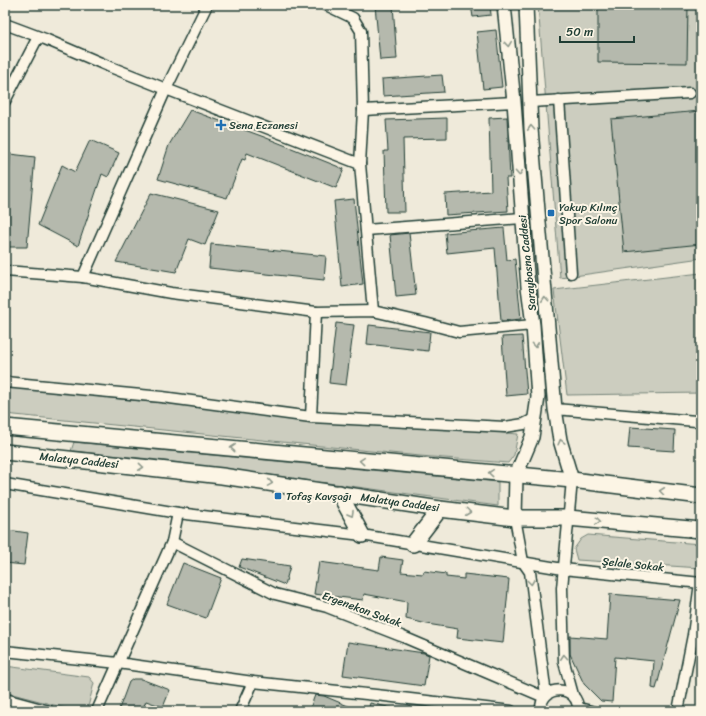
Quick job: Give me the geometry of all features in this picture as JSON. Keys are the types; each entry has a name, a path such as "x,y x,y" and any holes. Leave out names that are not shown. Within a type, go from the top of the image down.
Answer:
{"highway":[{"path":"5,427 572,480 701,496"},
{"name":"Malatya Caddesi","path":"5,452 222,476 440,509 515,518 568,518 701,530"},
{"path":"339,493 362,535"},
{"path":"413,544 440,509"}],"main road":[{"name":"Saraybosna Caddesi","path":"504,5 514,102 528,287 534,324 538,397 532,437 516,475 515,518"},
{"name":"Saraybosna Caddesi","path":"526,5 531,129 555,409 560,440 572,480"}],"street":[{"path":"83,277 166,89 208,5"},
{"path":"326,5 353,18 361,32 363,110 360,164 373,312"},
{"path":"5,24 166,89 360,164"},
{"path":"5,101 38,37"},
{"path":"530,102 690,93"},
{"path":"559,100 571,273"},
{"path":"363,110 514,102"},
{"path":"366,230 522,218"},
{"path":"5,272 83,277 171,293 316,312 373,312 459,332 534,324"},
{"path":"311,417 316,312"},
{"path":"5,382 162,398 311,417 505,427 524,424 534,419"},
{"path":"555,409 696,421"},
{"path":"572,480 562,588 564,662 578,709 591,711"},
{"name":"Şelale Sokak","path":"5,484 178,513 362,535 563,569 701,583"},
{"path":"97,711 172,542 178,513"},
{"path":"515,518 523,562 530,572 545,696"},
{"name":"Ergenekon Sokak","path":"172,542 275,594 327,607 545,696"},
{"path":"678,711 697,636 701,583"},
{"path":"5,651 118,663 253,682 511,711"},
{"path":"244,710 253,682"},
{"path":"541,711 541,703 545,696 556,690 562,690 573,695"},
{"path":"5,699 49,711"}],"shaded area":[{"path":"538,5 701,5 701,258 560,278"},
{"path":"701,273 701,393 567,395 554,290"},
{"path":"5,387 209,408 518,434 514,455 508,463 420,456 5,414"},
{"path":"74,442 498,482 498,506 150,459 71,451"},
{"path":"588,535 701,544 701,568 577,560 574,549 581,539"},
{"path":"5,666 89,677 94,683 87,711 77,711 5,692"}],"building":[{"path":"375,5 393,5 397,59 380,60"},
{"path":"471,5 490,5 491,15 473,17"},
{"path":"598,5 688,5 687,63 598,62"},
{"path":"496,30 502,87 483,89 477,32"},
{"path":"442,75 444,92 383,96 382,79"},
{"path":"190,110 264,137 344,169 336,188 247,153 245,160 242,159 227,198 158,179 169,145"},
{"path":"701,111 701,244 624,252 611,119"},
{"path":"507,117 510,178 506,178 508,211 446,215 445,194 491,191 489,118"},
{"path":"447,118 447,138 403,139 405,212 386,212 384,151 388,151 386,120"},
{"path":"90,140 119,153 108,177 102,174 78,246 38,225 62,165 75,172"},
{"path":"10,154 35,157 27,247 7,247"},
{"path":"151,193 219,210 205,245 189,239 176,272 116,262"},
{"path":"354,199 363,284 342,287 334,201"},
{"path":"504,228 507,260 515,259 521,319 501,321 495,248 447,253 445,233"},
{"path":"409,233 416,295 396,297 390,235"},
{"path":"211,244 326,256 324,280 209,268"},
{"path":"336,323 354,325 346,385 329,383"},
{"path":"369,325 430,332 428,351 367,344"},
{"path":"522,336 527,394 506,396 502,337"},
{"path":"630,427 675,430 674,451 628,448"},
{"path":"8,530 28,533 24,565 5,563"},
{"path":"381,557 403,560 401,572 423,574 424,571 446,574 446,577 464,579 464,574 509,579 503,643 457,638 458,629 406,619 407,602 364,594 363,600 314,594 319,562 379,570"},
{"path":"242,559 290,566 285,585 239,567"},
{"path":"183,563 221,578 206,618 167,604"},
{"path":"610,594 680,600 656,689 652,688 654,661 615,657 612,702 601,701 584,684 570,654 570,636 607,639"},
{"path":"348,642 429,655 424,686 343,675"},
{"path":"133,679 141,679 170,690 163,707 146,701 142,711 124,711 119,709 129,682"},
{"path":"315,695 324,696 360,711 309,711"},
{"path":"370,703 392,708 392,711 368,711"}],"place":[{"name":"Sena Eczanesi","path":"221,125"},
{"name":"Yakup Kılınç Spor Salonu","path":"551,213"},
{"name":"Tofaş Kavşağı","path":"278,496"}]}
